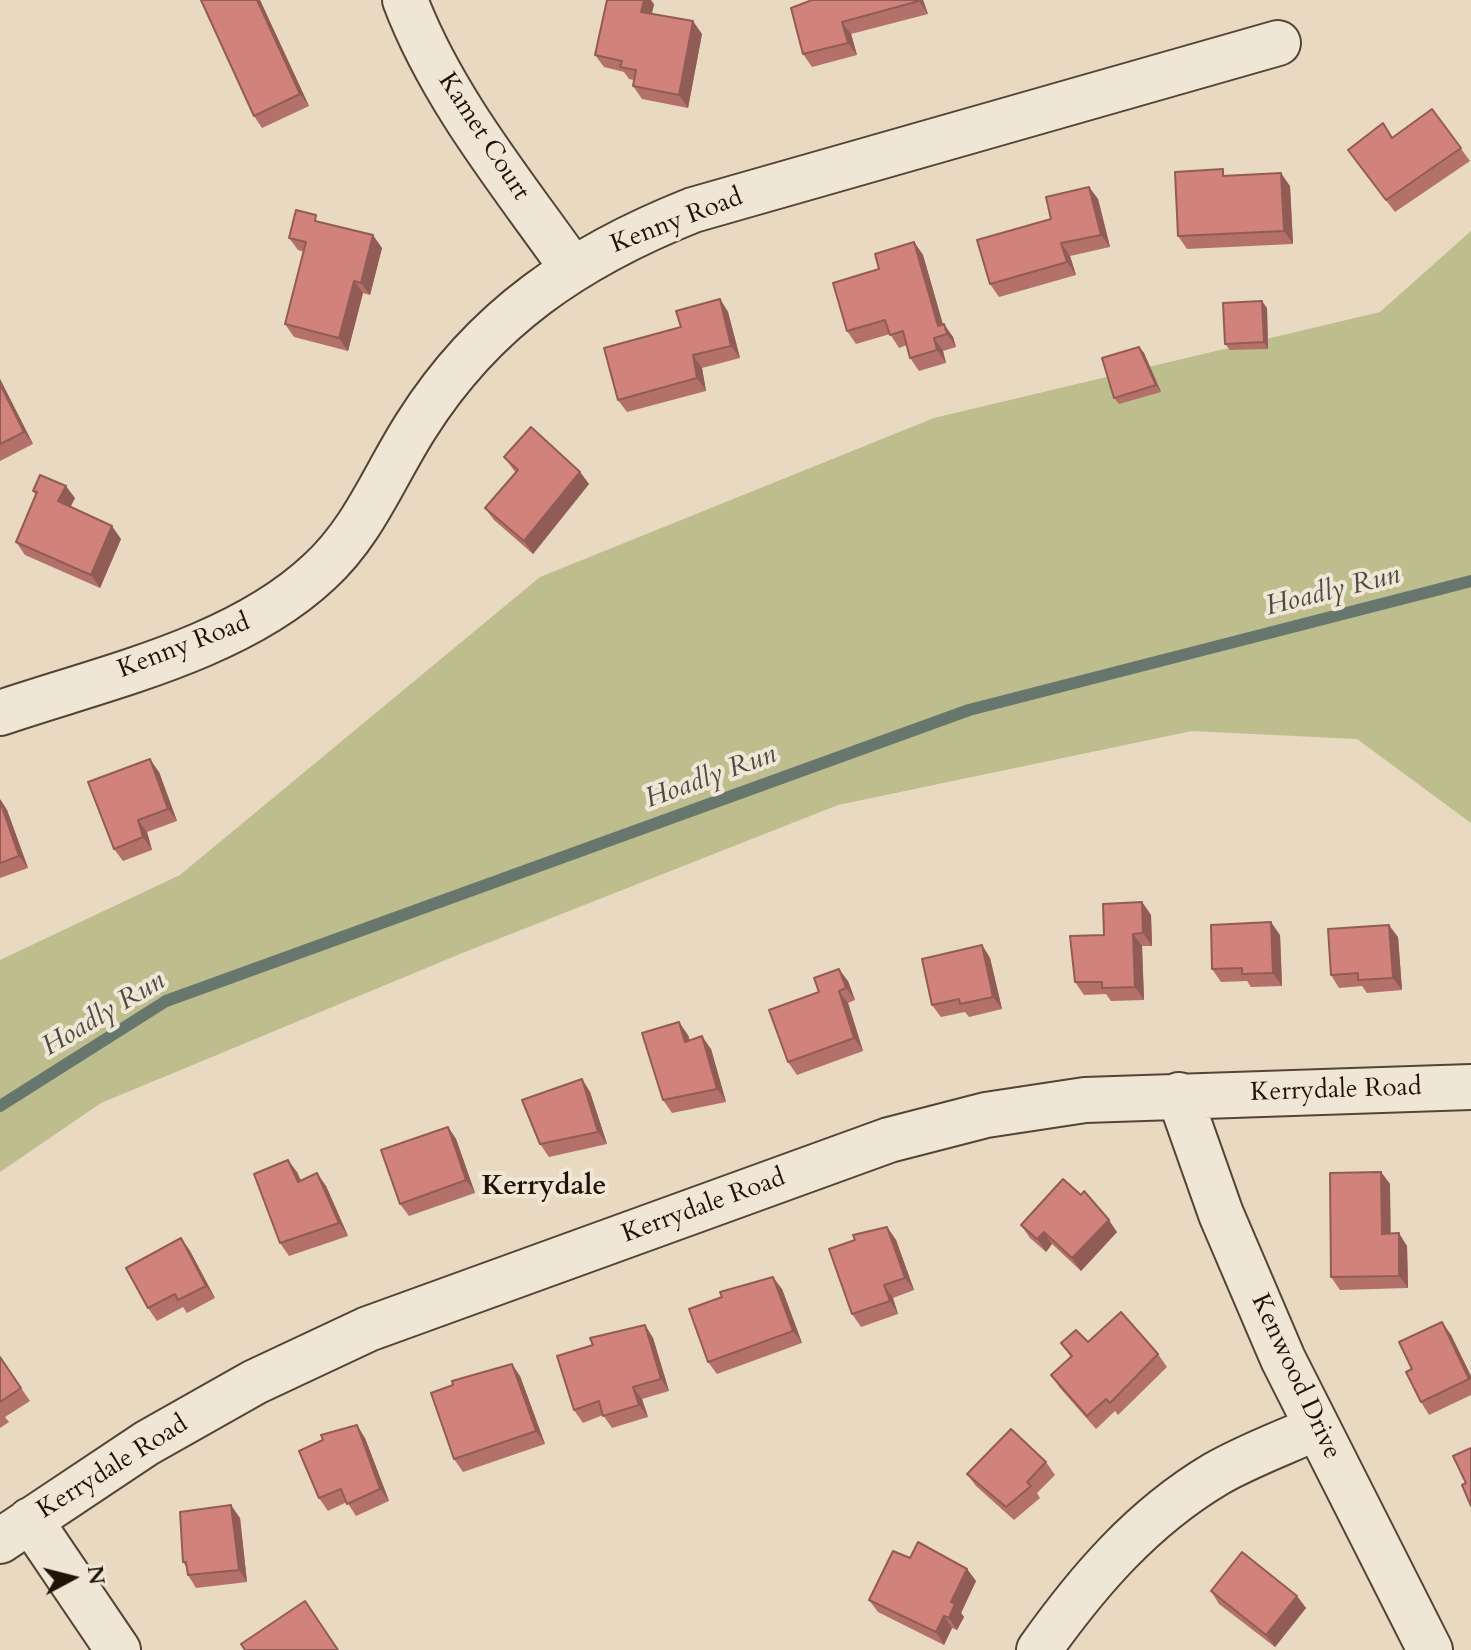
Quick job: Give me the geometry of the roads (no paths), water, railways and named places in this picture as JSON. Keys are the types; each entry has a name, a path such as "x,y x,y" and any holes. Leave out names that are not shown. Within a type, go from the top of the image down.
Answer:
{"street":[{"name":"Kamet Court","path":"405,0 418,36 472,125 572,268"},
{"name":"Kenny Road","path":"0,713 226,636 276,608 321,571 358,528 415,427 466,361 535,294 629,235 693,210 1278,43"},
{"name":"Kerrydale Road","path":"15,1531 147,1443 255,1382 368,1329 889,1140 986,1115 1085,1100 1471,1087"},
{"name":"Kenwood Drive","path":"1179,1095 1221,1214 1316,1428 1384,1554 1430,1650"},
{"path":"1039,1650 1077,1596 1116,1553 1158,1515 1217,1474 1316,1428"},
{"path":"15,1531 118,1650"}],"waterway":[{"name":"Hoadly Run","path":"0,1106 166,1001 969,710 1471,581"}],"district":[{"name":"Kerrydale","path":"544,1188"}]}
